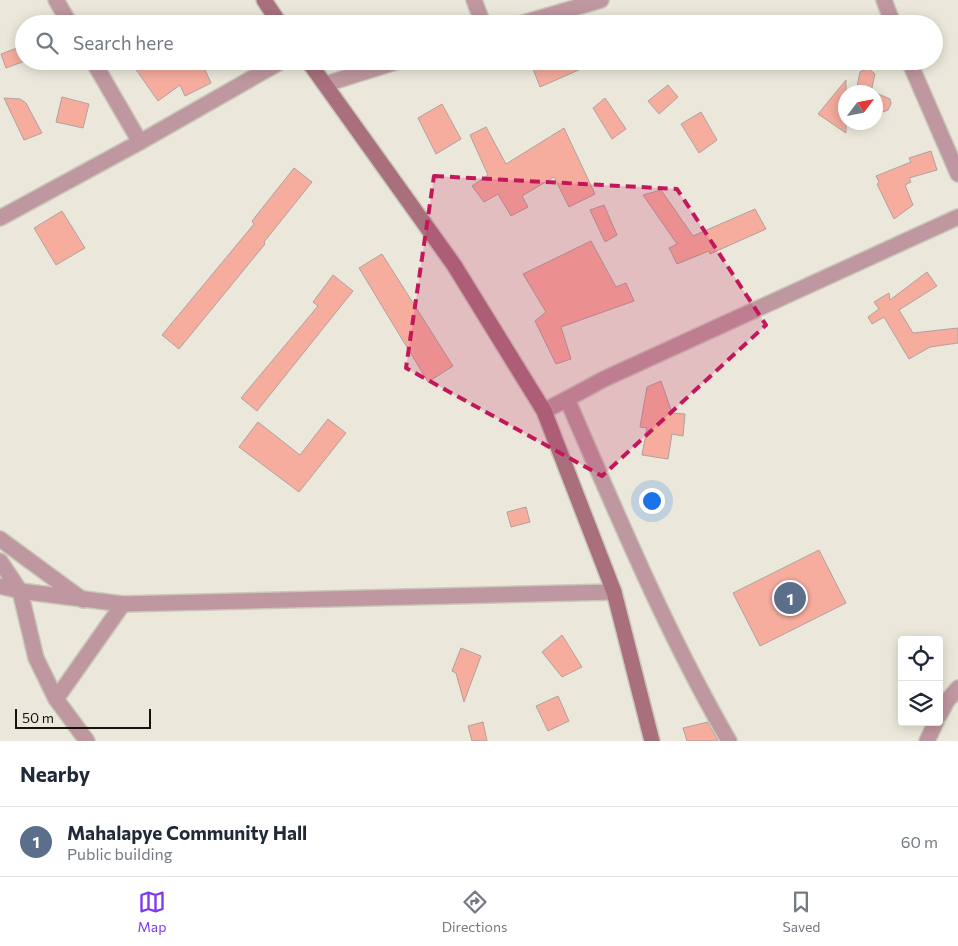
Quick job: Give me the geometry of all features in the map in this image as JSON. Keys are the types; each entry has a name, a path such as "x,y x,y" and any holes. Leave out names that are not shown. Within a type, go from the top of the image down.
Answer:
{"main road":[{"path":"264,0 274,15"},
{"path":"315,70 454,265 544,411 614,592 652,741"}],"street":[{"path":"56,0 65,15"},
{"path":"474,0 480,15"},
{"path":"550,15 600,0"},
{"path":"884,0 890,15"},
{"path":"98,70 140,142"},
{"path":"0,218 140,142 266,70"},
{"path":"326,84 370,70"},
{"path":"913,70 958,174"},
{"path":"544,411 613,375 958,217"},
{"path":"567,398 652,595 705,699 729,741"},
{"path":"0,539 83,600"},
{"path":"0,561 20,591 36,658 56,699 87,741"},
{"path":"0,586 20,591 123,604 614,592"},
{"path":"56,699 123,604"},
{"path":"943,707 946,701 958,688"},
{"path":"927,741 934,726"}],"highlighted area":[{"path":"434,176 677,189 766,325 602,476 406,368"}],"building":[{"path":"15,49 15,65 6,68 1,54"},
{"path":"136,70 205,70 211,83 185,96 180,85 158,101"},
{"path":"533,70 579,70 540,87"},
{"path":"870,70 875,74 873,85 857,85 860,72"},
{"path":"668,85 678,97 659,114 648,101"},
{"path":"838,90 838,128 818,114"},
{"path":"883,96 890,99 891,104 888,110 883,112"},
{"path":"62,97 89,104 83,128 56,122"},
{"path":"4,98 20,99 26,103 42,133 24,140"},
{"path":"605,98 626,129 612,139 593,108"},
{"path":"442,104 461,139 436,154 418,118"},
{"path":"701,112 717,140 699,153 681,124"},
{"path":"486,127 506,164 564,128 595,194 569,207 554,177 522,196 528,207 511,216 498,194 484,202 472,186 488,175 470,135"},
{"path":"931,151 937,170 909,178 911,182 905,185 913,205 894,219 877,184 879,182 876,176 911,162 909,158"},
{"path":"294,168 312,182 264,242 265,244 179,349 162,335 254,224 252,221"},
{"path":"661,190 693,236 755,209 766,229 710,254 709,251 677,264 669,248 677,244 643,195"},
{"path":"604,205 617,235 605,242 590,210"},
{"path":"62,211 85,248 56,265 34,228"},
{"path":"591,241 616,287 626,283 634,301 561,327 571,359 556,364 535,321 546,312 523,274"},
{"path":"382,254 453,366 428,382 359,268"},
{"path":"927,272 937,286 899,310 913,333 958,328 958,343 930,347 909,359 884,317 872,324 868,317 879,309 874,302 889,293 890,300"},
{"path":"333,275 353,291 257,411 241,398 318,306 313,302"},
{"path":"661,381 672,413 685,414 683,436 672,434 668,459 642,455 647,428 640,427 647,387"},
{"path":"328,419 346,433 299,492 239,447 258,422 300,455"},
{"path":"526,507 530,522 511,527 507,512"},
{"path":"819,550 846,603 760,646 733,593"},
{"path":"562,635 582,667 562,677 542,652"},
{"path":"461,648 481,656 464,702 456,673 452,671"},
{"path":"558,696 569,721 548,731 536,706"},
{"path":"483,722 487,741 472,741 468,726"},
{"path":"708,722 718,741 687,741 683,728"}],"place":[{"name":"Mahalapye Community Hall","path":"790,598"}]}
